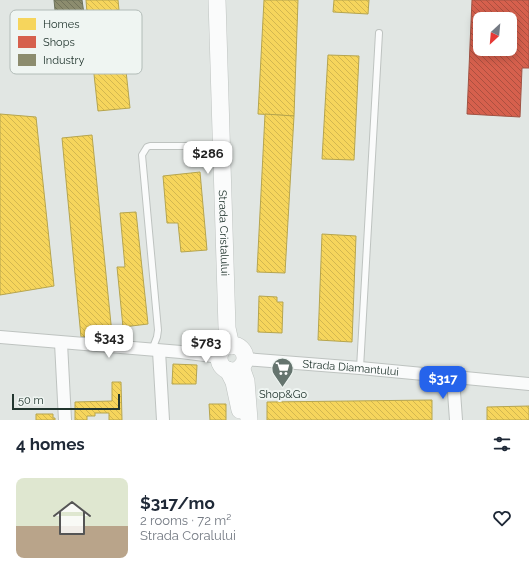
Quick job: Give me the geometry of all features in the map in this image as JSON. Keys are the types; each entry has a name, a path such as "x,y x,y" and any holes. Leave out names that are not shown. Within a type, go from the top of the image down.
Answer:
{"street":[{"name":"Strada Cristalului","path":"217,0 227,328 241,420"},
{"name":"Strada Diamantului","path":"0,337 156,350 233,360 360,368 529,384"},
{"path":"61,343 65,420"},
{"path":"156,350 162,420"},
{"name":"Strada Cristalului","path":"233,360 247,387 249,420"},
{"path":"453,378 456,420"}],"lane":[{"path":"360,368 379,33"},
{"path":"156,350 158,330 142,155 147,147 150,146 196,146"}],"building: Homes":[{"path":"86,0 118,0 119,10 87,10"},
{"path":"264,0 298,0 294,116 258,114"},
{"path":"334,0 369,0 368,14 333,12"},
{"path":"328,55 359,56 354,160 322,159"},
{"path":"94,74 126,74 130,108 98,111"},
{"path":"0,114 36,117 54,286 0,295"},
{"path":"265,114 294,116 285,273 257,272"},
{"path":"92,135 112,334 81,337 62,138"},
{"path":"200,172 207,250 181,252 178,223 167,223 163,176"},
{"path":"136,212 148,324 123,327 117,267 125,267 120,213"},
{"path":"322,234 356,236 352,342 318,340"},
{"path":"259,296 277,297 277,302 283,302 282,333 258,332"},
{"path":"173,364 197,365 196,384 172,384"},
{"path":"112,382 121,382 122,420 109,420 109,413 95,413 95,416 87,416 87,420 75,420 75,402 112,401"},
{"path":"432,400 432,420 267,420 267,402"},
{"path":"209,404 226,404 226,420 210,420"},
{"path":"529,406 529,420 487,420 487,407"},
{"path":"36,414 53,414 53,418 55,418 55,420 36,420"}],"building: Shops":[{"path":"472,0 529,0 529,68 522,68 520,117 467,114"}],"building: Industry":[{"path":"54,0 82,0 83,10 55,10"}],"place":[{"name":"Shop&Go","path":"283,388"}]}
